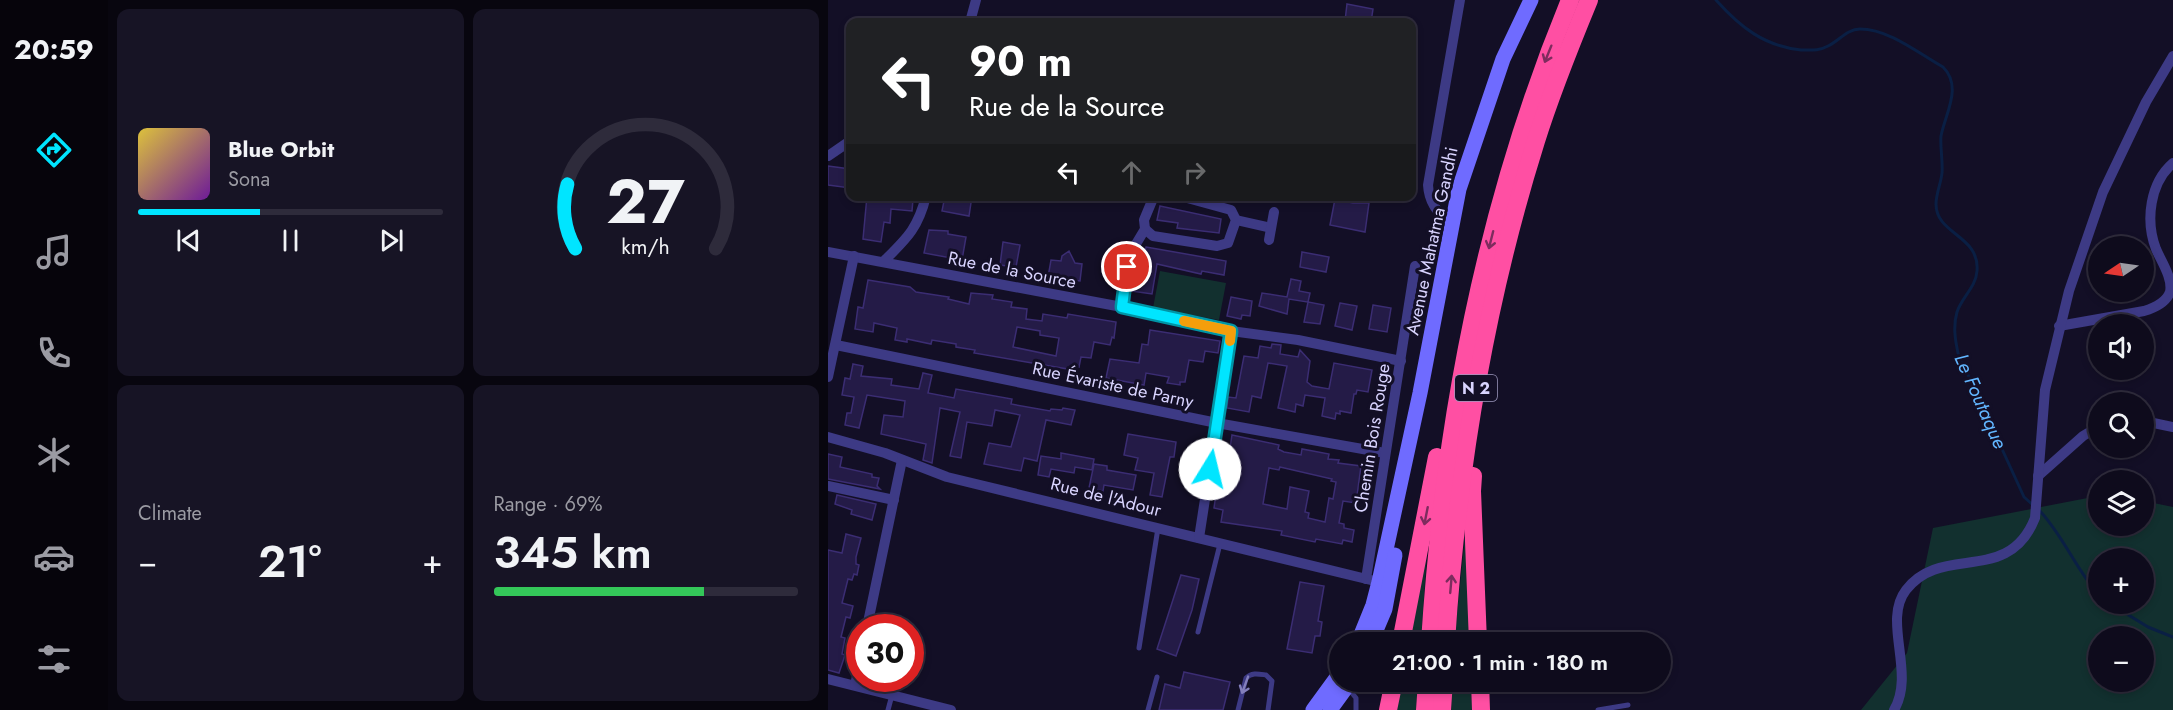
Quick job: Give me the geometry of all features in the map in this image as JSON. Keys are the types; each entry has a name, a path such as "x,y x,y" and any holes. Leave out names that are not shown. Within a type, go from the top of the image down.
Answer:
{"highway":[{"name":"N 2","path":"1431,632 1446,477 1482,275 1522,129 1570,0"},
{"name":"N 2","path":"1447,632 1461,484 1475,392 1508,241 1537,139 1589,0"},
{"path":"1478,632 1472,491 1477,435 1489,360 1537,139"},
{"path":"1403,632 1453,374 1468,309 1482,275"},
{"path":"1388,710 1392,692"},
{"path":"1425,710 1426,692"},
{"path":"1442,710 1443,692"},
{"path":"1480,692 1481,710"}],"main road":[{"name":"Avenue Mahatma Gandhi","path":"1362,632 1373,605 1373,580 1420,393 1459,189 1503,59 1531,0"},
{"name":"Avenue Mahatma Gandhi","path":"1374,632 1386,599 1409,480 1421,404 1420,393"},
{"name":"Avenue Mahatma Gandhi","path":"1369,632 1382,596 1373,580"},
{"path":"1313,710 1331,692"},
{"path":"1320,710 1334,692"},
{"path":"1330,710 1338,692"}],"street":[{"path":"971,18 976,0"},
{"path":"1451,227 1434,207 1429,197 1428,185 1460,0"},
{"path":"1894,710 1899,701 1904,669 1898,608 1906,590 1928,573 2001,556 2013,550 2023,542 2035,516 2045,390 2059,326 2103,192 2146,102 2173,56"},
{"path":"828,156 846,144"},
{"path":"2059,326 2145,311 2167,299 2170,283 2153,241 2152,211 2159,177 2173,163"},
{"path":"883,262 919,223 925,201"},
{"path":"1122,307 1127,267 1133,249 1145,230 1144,220 1152,201"},
{"path":"1145,230 1153,236 1217,246 1226,245 1231,240 1236,220 1231,210 1198,201"},
{"path":"1269,240 1274,212"},
{"path":"1236,220 1271,228"},
{"name":"Rue de la Source","path":"828,252 1122,307 1231,331 1298,340 1401,361"},
{"path":"828,377 854,256"},
{"name":"Chemin Bois Rouge","path":"1373,580 1385,453 1415,266"},
{"path":"1199,538 1231,331"},
{"name":"Rue Évariste de Parny","path":"836,345 1217,423 1385,453"},
{"path":"2154,423 2173,426"},
{"path":"2038,476 2088,433"},
{"name":"Rue de l'Adour","path":"828,437 948,477 1373,580"},
{"path":"870,614 902,460"},
{"path":"828,486 894,500"},
{"path":"828,679 846,683"},
{"path":"881,692 948,710"}],"lane":[{"path":"1138,648 1158,527"},
{"path":"1198,632 1220,542"},
{"path":"1238,710 1246,678 1249,674 1257,674 1266,675 1272,681 1268,710"},
{"path":"1149,710 1157,676"},
{"path":"1352,692 1356,698 1356,710"},
{"path":"888,710 892,695"},
{"path":"1598,710 1628,705"}],"green space":[{"path":"1160,271 1226,283 1219,320 1153,308"},
{"path":"2088,498 2088,536 2154,536 2154,503 2173,507 2173,710 1861,710 1907,653 1933,528"},
{"path":"1467,518 1473,632 1455,632"},
{"path":"1428,537 1422,632 1411,632"},
{"path":"1400,692 1417,692 1416,710 1397,710"},
{"path":"1452,692 1475,692 1476,710 1451,710"}],"building":[{"path":"1347,4 1373,9 1372,18 1345,18"},
{"path":"828,166 846,168 846,187 828,185"},
{"path":"867,201 913,201 912,211 891,209 890,223 884,222 881,242 863,239"},
{"path":"944,201 971,201 969,216 942,211"},
{"path":"1335,201 1369,203 1365,232 1330,225"},
{"path":"1160,206 1221,219 1219,233 1177,228 1178,223 1157,220"},
{"path":"929,230 948,231 948,234 966,237 962,260 924,253"},
{"path":"1003,242 1020,245 1016,267 1000,265"},
{"path":"1146,247 1226,261 1224,275 1202,271 1201,274 1157,264 1152,294 1132,291 1134,271 1141,272"},
{"path":"1069,251 1075,263 1082,264 1080,281 1048,277 1051,260 1061,261 1062,256"},
{"path":"1302,252 1329,257 1326,272 1300,267"},
{"path":"1291,279 1301,281 1299,291 1310,293 1308,302 1289,299 1287,314 1259,306 1262,293 1287,297"},
{"path":"868,280 910,287 916,292 949,297 948,299 969,304 971,293 993,295 992,299 1012,302 1011,307 1027,309 1026,319 1042,321 1043,314 1067,318 1068,314 1116,322 1114,338 1112,337 1110,345 1094,342 1091,358 1081,357 1079,367 1074,365 1074,370 974,353 975,350 956,347 956,344 932,340 931,344 907,339 907,342 895,340 897,328 874,323 873,332 855,329 858,307 863,308","holes":["1017,327 1040,331 1040,335 1059,338 1056,356 1013,347"]},
{"path":"1231,297 1252,301 1250,316 1242,315 1241,319 1227,316"},
{"path":"1308,302 1324,305 1320,324 1304,322"},
{"path":"1340,303 1357,306 1352,330 1335,326"},
{"path":"1373,305 1391,308 1387,332 1369,329"},
{"path":"1150,330 1220,341 1218,353 1205,351 1203,362 1189,360 1185,382 1180,382 1180,385 1167,383 1169,377 1146,373 1144,385 1106,378 1110,359 1139,363 1142,344 1148,345"},
{"path":"1272,344 1281,345 1280,354 1298,357 1300,350 1310,361 1307,382 1312,386 1329,389 1334,363 1372,370 1368,392 1357,390 1354,394 1351,413 1340,411 1340,414 1336,413 1335,419 1322,416 1325,398 1305,395 1303,406 1296,404 1295,412 1278,408 1287,366 1268,363 1261,398 1252,396 1249,412 1227,408 1228,397 1236,398 1244,356 1258,358 1260,346 1271,348"},
{"path":"853,364 863,366 861,376 892,379 891,385 919,389 923,373 932,375 928,393 954,398 956,389 1012,399 1011,404 1050,411 1063,408 1075,410 1071,425 1046,420 1037,461 1024,458 1021,471 984,464 989,443 1011,447 1020,415 995,410 992,426 967,422 961,458 950,456 960,412 940,408 932,463 923,460 926,444 881,434 884,415 903,417 905,401 867,395 859,428 845,425 847,413 851,413 854,397 842,395 845,378 850,379"},
{"path":"1128,434 1176,442 1174,457 1170,457 1162,497 1150,495 1154,473 1135,470 1138,458 1124,455"},
{"path":"1232,435 1279,445 1278,449 1284,452 1301,455 1302,449 1329,454 1328,459 1339,460 1338,463 1361,466 1356,503 1343,501 1339,523 1344,524 1344,528 1354,530 1352,542 1343,540 1342,544 1316,539 1315,542 1281,535 1282,531 1221,522 1223,510 1214,508 1216,494 1220,495 1224,468 1227,469","holes":["1280,467 1332,479 1331,481 1336,482 1333,499 1329,498 1325,522 1308,518 1309,513 1305,512 1309,491 1290,487 1287,509 1263,504 1269,468 1279,470"]},
{"path":"1061,453 1094,459 1092,470 1075,467 1074,473 1051,469 1049,477 1038,475 1041,456 1061,459"},
{"path":"828,454 842,457 840,467 872,474 872,477 879,478 877,486 880,489 828,479"},
{"path":"1094,464 1107,466 1107,470 1136,475 1133,490 1104,485 1103,491 1089,488"},
{"path":"837,495 876,504 872,520 851,514 852,510 835,504"},
{"path":"846,534 861,538 856,557 856,564 859,565 857,575 854,574 852,580 848,579 842,603 853,606 851,614 846,614 841,637 845,638 842,654 845,655 839,673 828,670 828,550 842,553"},
{"path":"1181,575 1199,579 1192,610 1176,656 1157,649"},
{"path":"1300,582 1324,586 1318,621 1322,622 1320,636 1315,636 1312,653 1287,649"},
{"path":"1184,672 1230,682 1223,710 1159,710 1165,684 1180,688"}],"waterway":[{"name":"Le Foutaque","path":"1716,0 1744,27 1775,44 1801,50 1825,48 1851,31 1871,30 1903,43 1943,67 1949,75 1952,92 1941,136 1942,173 1936,204 1943,222 1972,250 1976,259 1977,271 1974,282 1957,312 1955,338 1958,353 2024,497 2034,506"},
{"name":"Le Foutaque","path":"2039,510 2088,581"},
{"name":"Le Foutaque","path":"2127,614 2148,627 2173,637"}],"slow traffic":[{"path":"1184,321 1231,331 1230,341"}],"route":[{"path":"1127,267 1122,307 1231,331 1210,469"}]}
